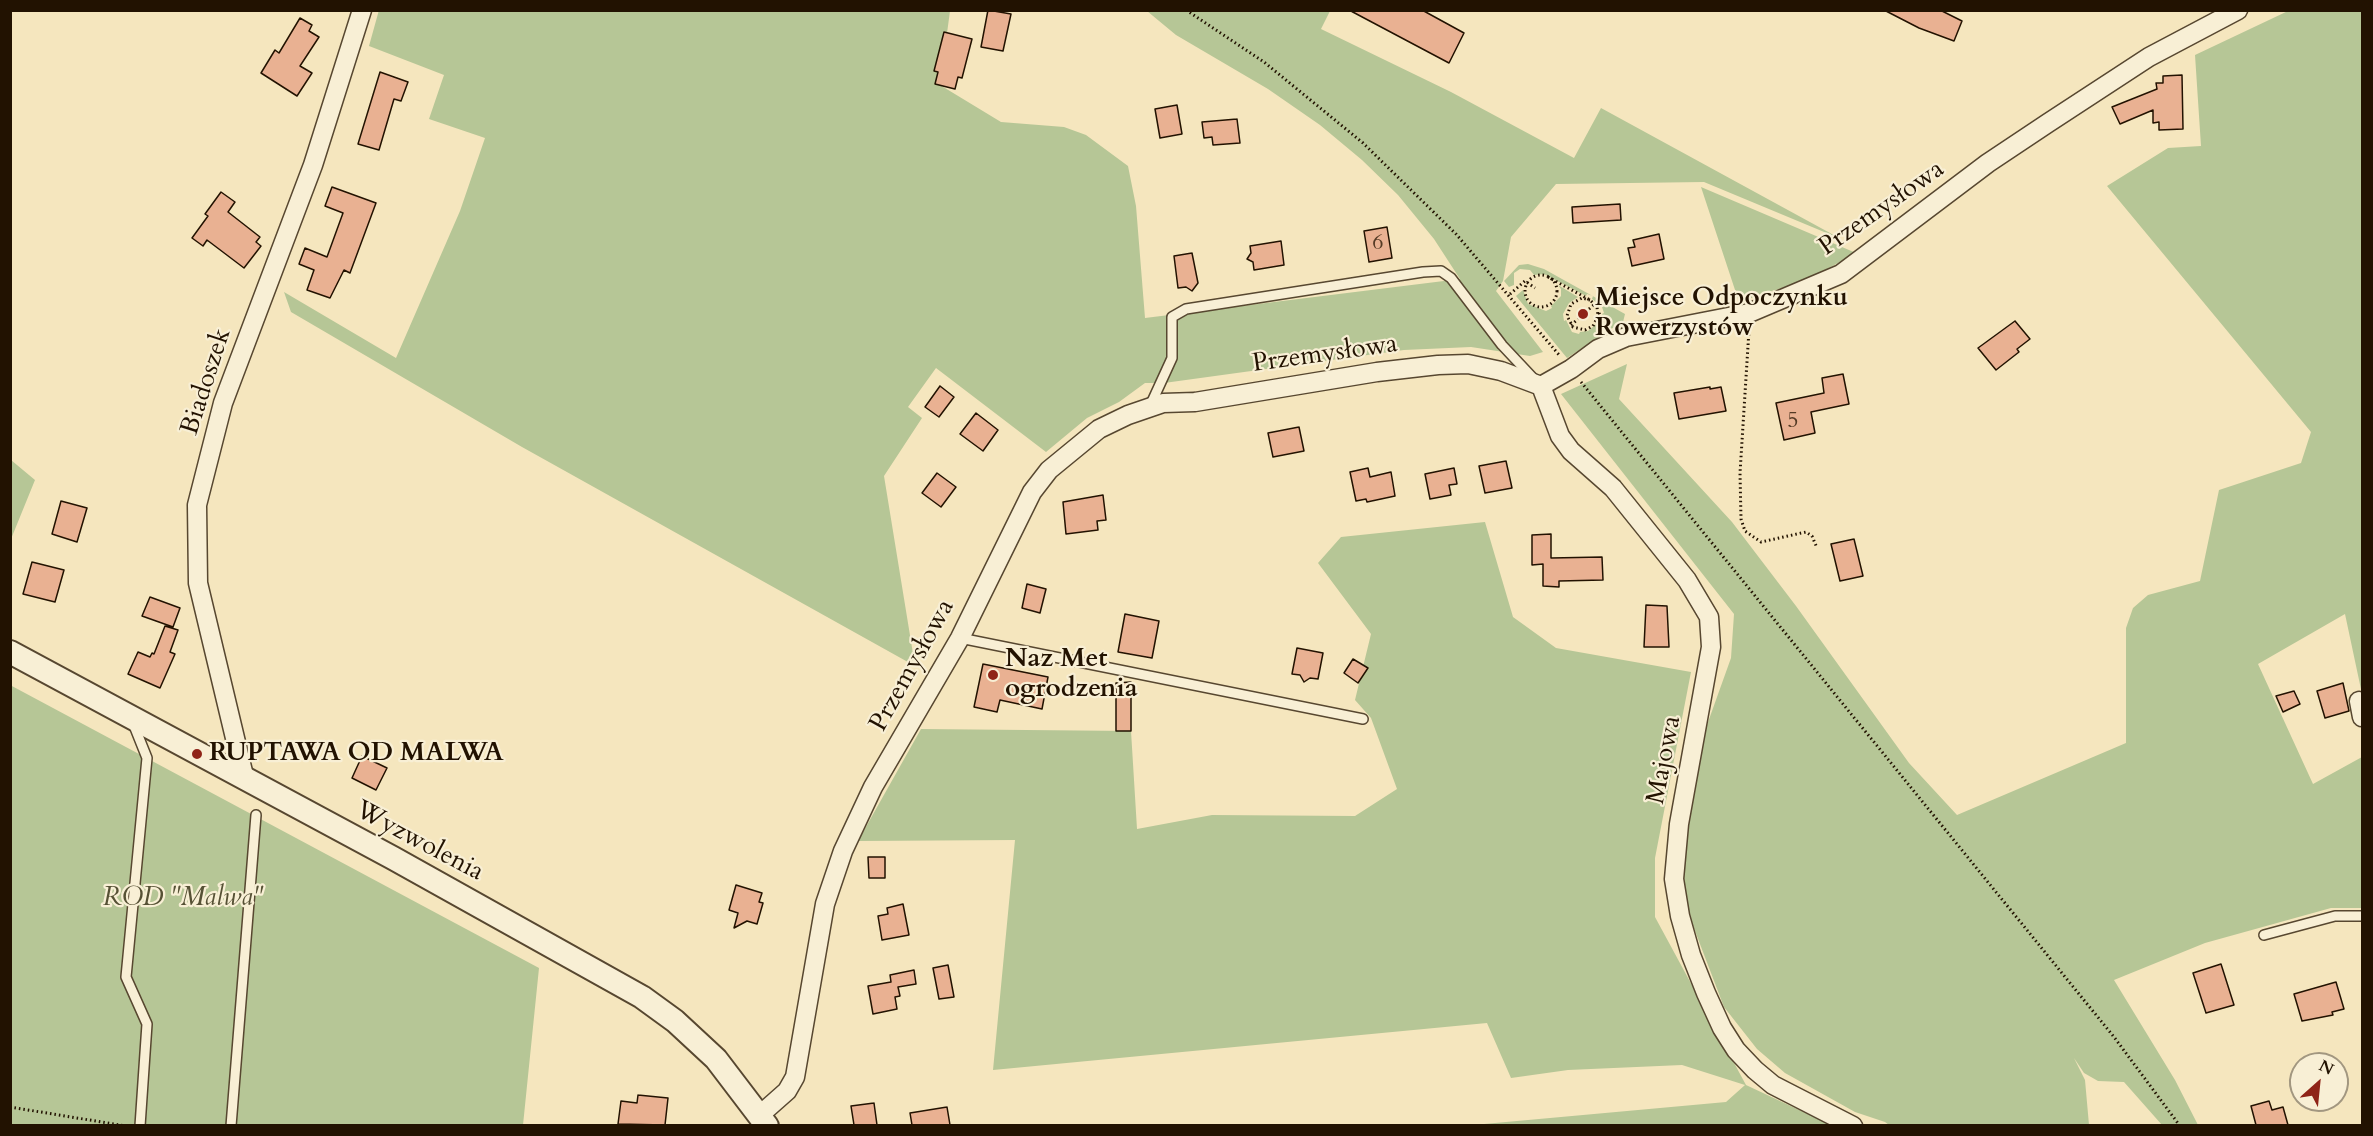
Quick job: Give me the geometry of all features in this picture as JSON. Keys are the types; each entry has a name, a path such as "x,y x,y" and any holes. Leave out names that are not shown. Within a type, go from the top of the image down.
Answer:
{"street":[{"name":"Biadoszek","path":"245,780 198,583 197,505 223,403 313,165 362,10"},
{"name":"Przemysłowa","path":"764,1120 795,1077 825,904 843,851 873,787 960,638 1032,492 1049,470 1099,429 1150,406 1438,365 1479,366 1501,371 1541,386 1571,369 1598,349 1626,336 1749,313 1841,274 1988,163 2048,123 2149,57 2238,10"},
{"name":"Majowa","path":"1541,386 1560,436 1571,451 1613,488 1687,580 1709,617 1711,647 1684,793 1674,879 1680,916 1691,955 1706,993 1722,1028 1736,1050 1755,1070 1773,1085 1853,1125"},
{"name":"Wyzwolenia","path":"10,652 393,858 642,997 675,1021 716,1059 764,1120"}],"lane":[{"path":"1150,406 1172,358 1172,317 1186,309 1432,271 1441,271 1451,278 1502,345 1541,386"},
{"path":"960,638 1363,720"},
{"path":"131,718 147,758 126,977 147,1024 140,1125"},
{"path":"231,1125 256,815"},
{"path":"2264,935 2335,916 2362,916"}],"path":[{"path":"1186,10 1263,62 1363,142 1428,204 1510,294 2114,1037 2180,1125"},
{"path":"1510,294 1525,281 1528,282 1537,276 1548,277 1590,300 1595,304 1598,316 1593,326 1581,330 1571,325 1567,316 1571,304 1582,298 1590,300"},
{"path":"1528,282 1525,293 1531,303 1545,306 1554,300 1556,285 1548,277"},
{"path":"1528,282 1535,288"},
{"path":"1547,296 1554,300"},
{"path":"1589,309 1595,304"},
{"path":"1749,313 1740,473 1741,519 1745,531 1761,542 1806,532 1812,536 1817,548"},
{"path":"1571,325 1578,319"},
{"path":"10,1107 126,1125"}],"green space":[{"path":"379,10 950,11 940,85 1001,122 1064,127 1086,135 1128,166 1136,206 1145,318 1460,279 1434,239 1398,195 1362,160 1320,125 1268,89 1176,35 1147,11 1330,11 1321,29 1451,92 1574,158 1601,108 1841,239 1704,182 1556,184 1511,237 1503,281 1496,291 1543,352 1530,356 1471,347 1404,350 1164,383 1145,383 1119,402 1087,418 1046,452 936,368 908,407 922,418 884,476 915,666 522,447 291,312 284,292 396,358 460,211 485,138 429,119 444,75 369,46"},
{"path":"2288,11 2362,11 2362,694 2345,614 2258,664 2313,784 2362,757 2362,908 2331,908 2205,943 2114,980 2175,1080 2198,1125 2162,1125 2124,1082 2098,1081 2084,1073 2074,1058 2085,1080 2089,1125 1889,1125 1855,1112 1785,1073 1757,1049 1724,1007 1679,889 1693,764 1731,658 1734,614 1561,394 1627,364 1619,399 1732,522 1796,606 1909,763 1957,815 2126,743 2126,628 2133,608 2148,595 2200,581 2219,490 2301,463 2311,432 2107,186 2168,148 2201,146 2195,55"},
{"path":"1701,187 1856,253 1809,279 1739,302"},
{"path":"1528,264 1544,269 1592,296 1587,294 1586,296 1544,274 1534,275 1530,270 1520,269 1514,273 1514,285 1509,287 1504,281 1519,265"},
{"path":"1558,285 1578,297 1569,303 1563,314 1564,321 1566,320 1572,332 1579,334 1588,331 1600,321 1603,330 1602,335 1567,358 1516,296 1523,290 1528,304 1546,311 1552,308 1551,306 1561,296 1561,289"},
{"path":"1593,296 1625,314 1623,322 1611,329 1607,328 1602,307 1592,299"},
{"path":"11,460 35,480 11,539"},
{"path":"1485,522 1513,617 1556,648 1691,672 1655,858 1655,917 1746,1085 1831,1125 1473,1125 1726,1102 1745,1085 1682,1065 1568,1070 1511,1078 1487,1023 993,1070 1015,840 858,841 921,729 1131,731 1137,829 1212,815 1355,816 1397,789 1371,718 1355,700 1371,634 1318,563 1341,537"},
{"name":"ROD \"Malwa\"","path":"10,685 539,968 523,1125 11,1125"}],"building":[{"path":"988,10 1011,14 1003,51 981,47"},
{"path":"1349,10 1422,10 1464,33 1449,63"},
{"path":"1884,10 1940,10 1962,21 1954,41 1919,28"},
{"path":"300,18 312,25 309,31 319,37 300,66 312,73 297,96 261,73 275,50 279,53"},
{"path":"944,32 972,39 962,78 958,77 955,89 935,84 938,72 934,71"},
{"path":"380,72 408,82 401,101 394,99 379,150 358,144"},
{"path":"2182,75 2183,129 2159,130 2159,122 2153,123 2153,110 2120,124 2112,107 2157,89 2156,83 2163,83 2163,76"},
{"path":"1177,105 1182,134 1160,138 1155,109"},
{"path":"1237,119 1240,143 1213,145 1212,137 1204,138 1202,122"},
{"path":"332,187 376,203 350,273 344,270 330,298 307,290 314,270 299,264 305,248 327,257 343,213 325,206"},
{"path":"221,192 235,202 228,212 260,237 256,242 261,246 244,268 207,240 203,246 192,238 208,216 205,214"},
{"path":"1620,204 1621,220 1573,223 1572,207"},
{"path":"1387,227 1392,258 1369,262 1364,231"},
{"path":"1659,234 1664,259 1632,266 1628,248 1635,247 1633,240"},
{"path":"1281,241 1284,265 1254,270 1253,262 1247,259 1251,253 1250,246"},
{"path":"1192,253 1198,283 1192,291 1186,287 1178,288 1174,256"},
{"path":"2015,321 2030,339 2017,349 2019,352 1996,370 1978,348"},
{"path":"1843,374 1849,404 1811,412 1815,433 1784,440 1776,403 1824,393 1822,378"},
{"path":"940,386 954,397 939,417 925,407"},
{"path":"1710,387 1710,389 1721,387 1726,411 1679,419 1674,393"},
{"path":"976,413 998,430 983,451 960,434"},
{"path":"1299,427 1304,451 1273,457 1268,433"},
{"path":"1506,461 1512,488 1485,493 1479,466"},
{"path":"1368,468 1370,477 1391,472 1395,496 1367,502 1366,499 1356,501 1350,472"},
{"path":"1454,468 1457,484 1449,485 1451,495 1430,499 1425,474"},
{"path":"937,473 956,487 941,507 922,493"},
{"path":"1103,495 1106,520 1097,521 1098,530 1066,534 1063,502"},
{"path":"61,501 87,508 77,542 52,534"},
{"path":"1551,534 1551,558 1602,557 1603,580 1559,581 1559,587 1543,586 1543,564 1532,565 1532,535"},
{"path":"1854,539 1863,576 1840,581 1831,544"},
{"path":"32,562 64,570 55,602 23,594"},
{"path":"1027,584 1046,589 1040,613 1022,608"},
{"path":"150,597 180,608 173,627 142,616"},
{"path":"1646,605 1667,606 1669,647 1644,647"},
{"path":"1125,614 1159,621 1152,658 1118,652"},
{"path":"165,626 178,630 170,652 175,654 160,688 128,674 138,652 150,657 152,653 154,654"},
{"path":"1297,648 1323,653 1318,679 1310,678 1304,682 1300,675 1292,674"},
{"path":"1353,659 1368,668 1358,683 1344,673"},
{"path":"983,664 1048,677 1042,709 1000,700 997,712 974,707"},
{"path":"1131,682 1131,731 1116,731 1116,683"},
{"path":"2343,683 2349,711 2325,718 2317,691"},
{"path":"2294,691 2300,704 2283,712 2276,696"},
{"path":"362,756 387,768 376,790 352,778"},
{"path":"868,857 885,857 885,878 869,878"},
{"path":"736,885 762,893 759,902 763,903 757,924 747,921 734,928 738,913 729,910"},
{"path":"903,904 909,935 882,940 878,916 888,914 887,908"},
{"path":"2221,964 2234,1005 2206,1013 2193,973"},
{"path":"948,965 954,997 939,999 933,968"},
{"path":"914,970 916,984 898,987 900,996 895,997 897,1009 873,1014 868,986 891,982 890,975"},
{"path":"2336,982 2344,1009 2332,1012 2333,1015 2302,1021 2294,994"},
{"path":"638,1095 668,1098 665,1125 618,1124 621,1101 637,1103"},
{"path":"2269,1101 2272,1110 2283,1107 2288,1125 2256,1125 2251,1106"},
{"path":"874,1103 877,1125 854,1125 851,1106"},
{"path":"947,1107 950,1125 912,1125 910,1113"}],"place":[{"name":"Miejsce Odpoczynku Rowerzystów","path":"1583,314"},
{"name":"Naz Met ogrodzenia","path":"993,675"},
{"name":"RUPTAWA OD MALWA","path":"197,754"}]}
